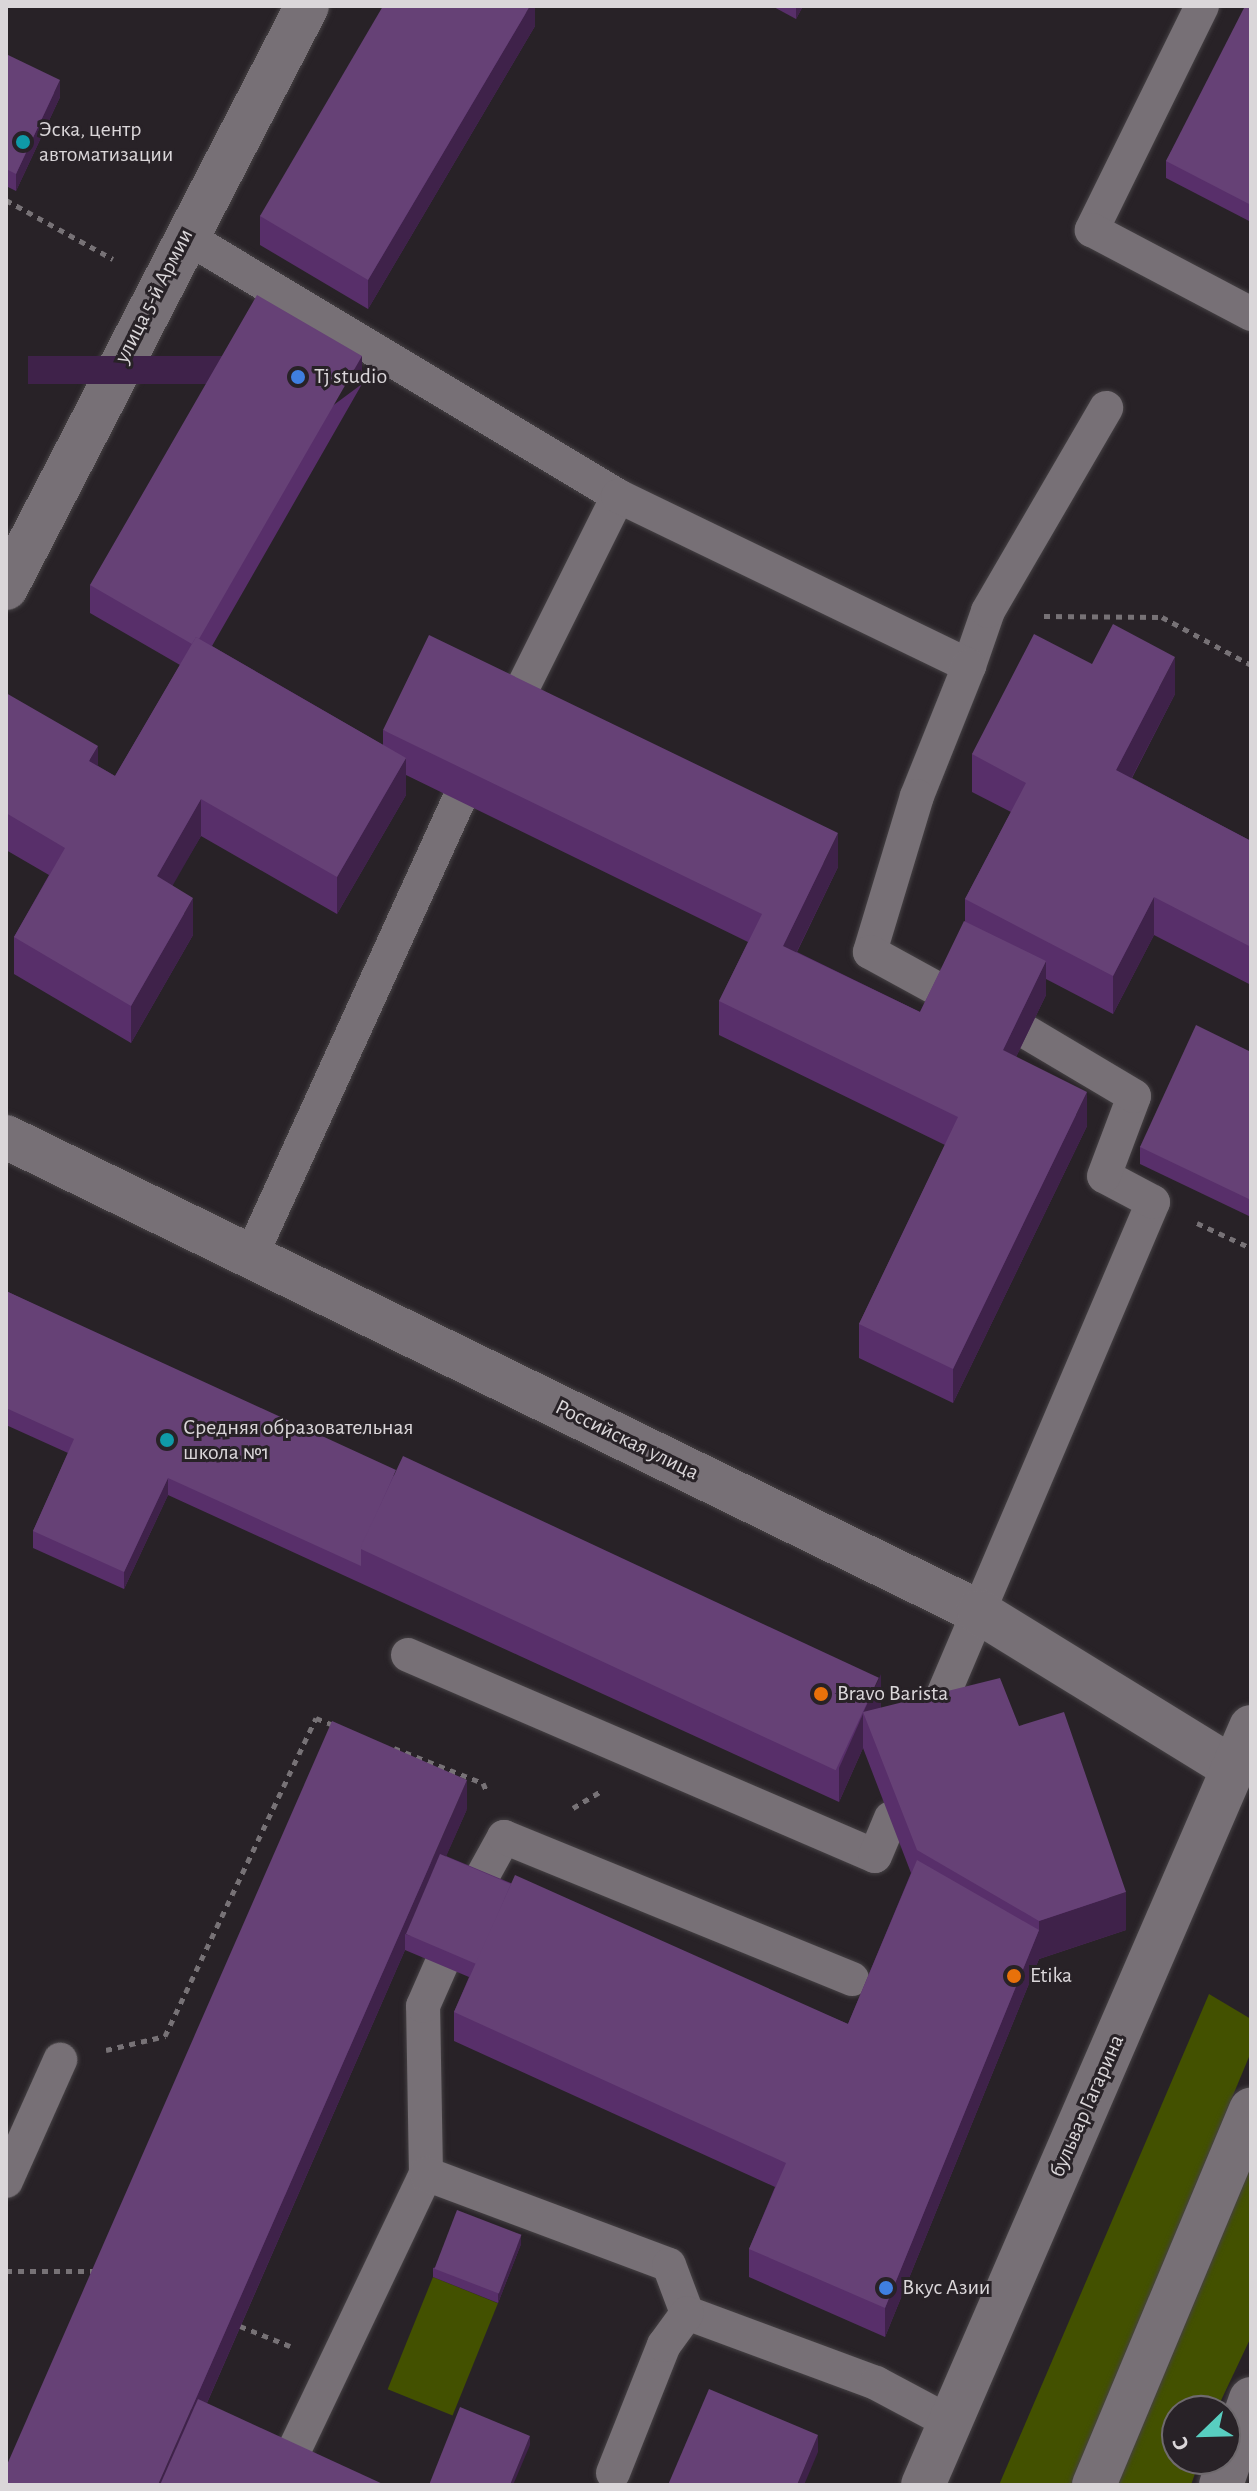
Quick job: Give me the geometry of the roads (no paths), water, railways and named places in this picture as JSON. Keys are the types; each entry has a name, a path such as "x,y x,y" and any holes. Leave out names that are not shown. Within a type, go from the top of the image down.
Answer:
{"street":[{"name":"улица 5-й Армии","path":"6,588 160,284 307,6"},
{"name":"Российская улица","path":"6,1137 979,1612 1234,1769"},
{"name":"бульвар Гагарина","path":"923,2485 1251,1727"},
{"path":"1094,2485 1251,2110"},
{"path":"1221,2485 1251,2399"}],"lane":[{"path":"1202,6 1092,230 1251,314"},
{"path":"185,236 618,496 969,666"},
{"path":"945,993 870,952 917,796 988,611 1106,408"},
{"path":"512,709 618,496"},
{"path":"251,1256 458,801"},
{"path":"924,1738 1153,1202 1104,1176 1134,1096 1028,1033"},
{"path":"408,1655 875,1856 891,1818"},
{"path":"477,1886 504,1837 852,1979"},
{"path":"289,2461 426,2174 423,2006 441,1965"},
{"path":"6,2181 60,2060"},
{"path":"426,2174 669,2265 687,2313 876,2383 949,2422"},
{"path":"613,2473 664,2345 687,2313"}],"place":[{"name":"Эска, центр автоматизации","path":"23,142"},
{"name":"Tj studio","path":"298,377"},
{"name":"Средняя образовательная школа №1","path":"167,1440"},
{"name":"Bravo Barista","path":"821,1694"},
{"name":"Etika","path":"1014,1976"},
{"name":"Вкус Азии","path":"886,2288"}]}
